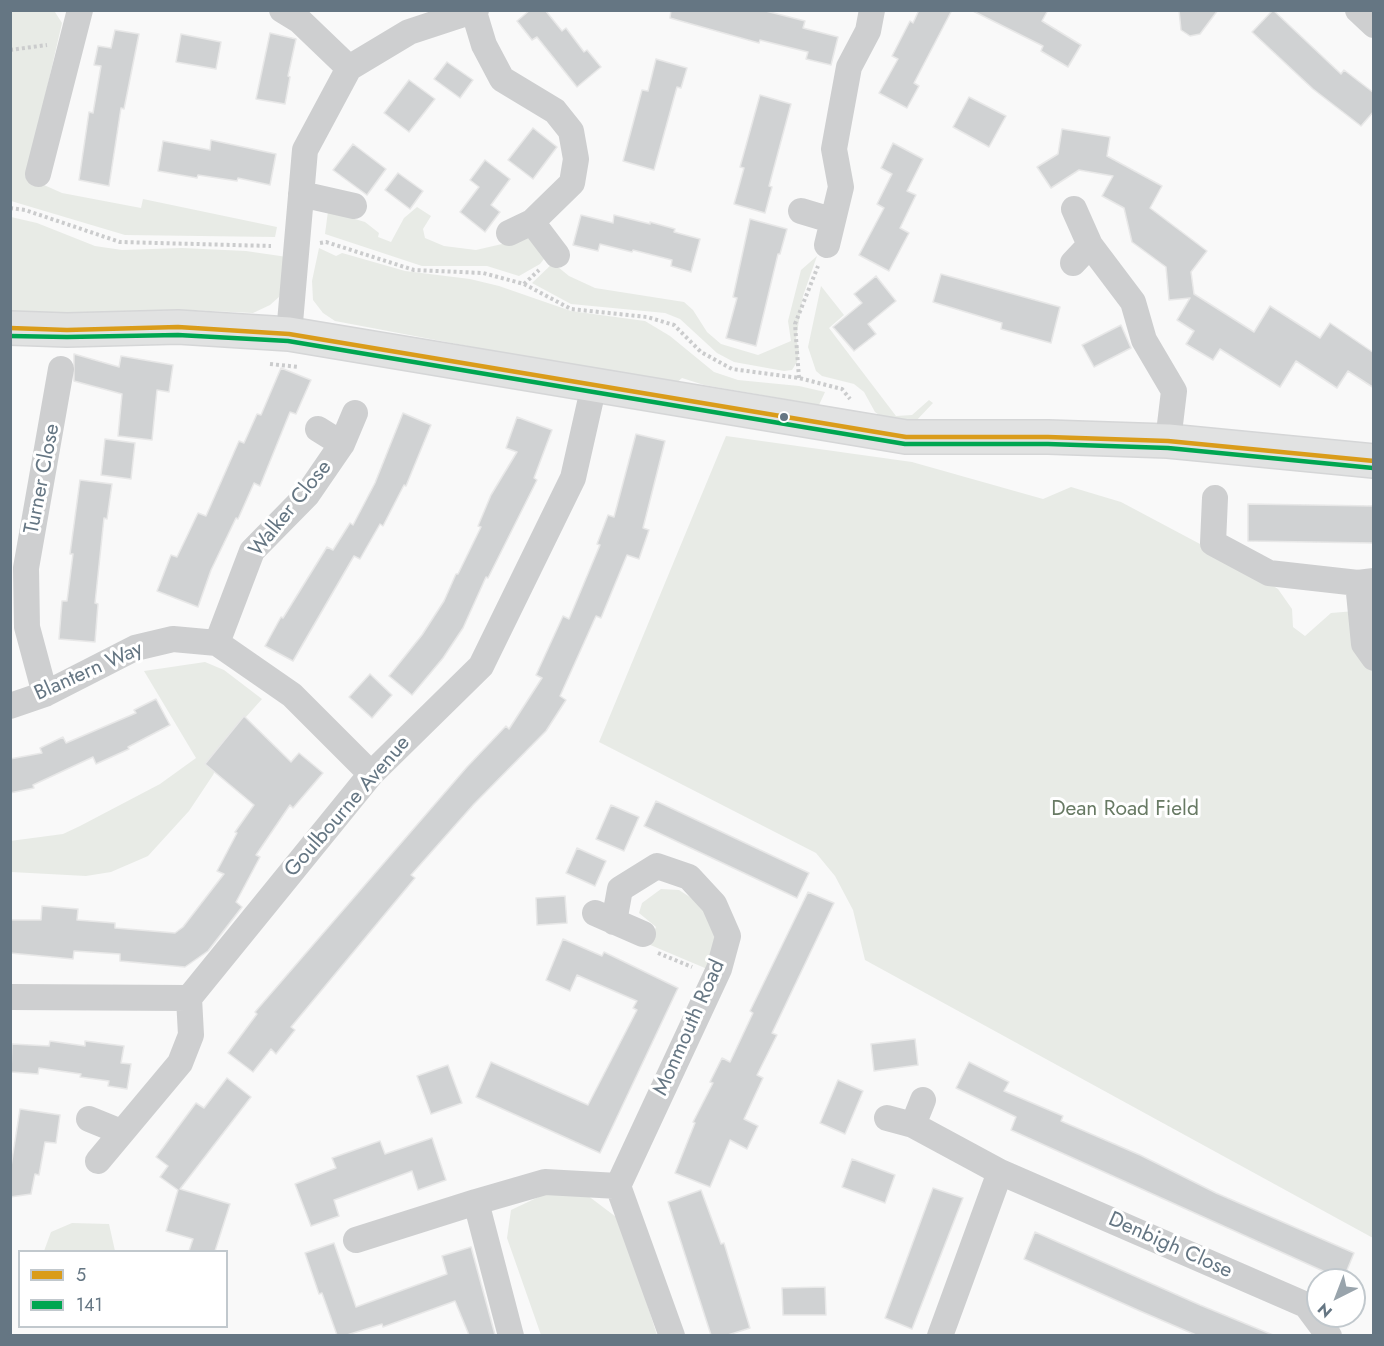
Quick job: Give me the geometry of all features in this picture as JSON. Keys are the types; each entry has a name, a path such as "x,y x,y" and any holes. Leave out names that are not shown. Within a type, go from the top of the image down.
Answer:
{"main road":[{"path":"10,328 67,330 178,327 290,334 906,437 1048,437 1168,441 1374,461"}],"street":[{"path":"38,174 80,10"},
{"path":"282,10 300,21 350,68"},
{"path":"801,211 829,232 841,187 834,149 843,96 849,67 868,31 872,10"},
{"path":"1358,10 1374,25"},
{"path":"290,334 295,248 305,150 350,68 409,32 475,11 484,45 502,79 555,111 571,130 576,159 572,183 532,222 509,233"},
{"path":"301,194 354,206"},
{"path":"1074,209 1082,254 1133,302 1144,340 1174,391 1168,441"},
{"path":"532,222 557,255"},
{"name":"Turner Close","path":"45,694 27,627 26,568 61,369"},
{"name":"Goulbourne Avenue","path":"189,998 371,774 481,666 573,478 594,385"},
{"name":"Walker Close","path":"218,644 252,552 307,495 342,444 355,413"},
{"name":"Walker Close","path":"318,429 342,444"},
{"path":"1215,498 1213,543 1269,573 1366,582 1364,644 1374,658"},
{"name":"Blantern Way","path":"10,706 45,694 135,648 173,639 218,644 292,695 371,774"},
{"name":"Monmouth Road","path":"618,1186 715,977 728,936 714,904 689,878 657,866 621,889 605,917 643,933"},
{"path":"10,997 189,998 191,1035 180,1063 98,1161"},
{"path":"913,1125 923,1100"},
{"name":"Denbigh Close","path":"887,1118 913,1125 1000,1172 1306,1305 1329,1335"},
{"path":"89,1119 121,1132"},
{"path":"940,1335 1000,1172"},
{"path":"357,1239 545,1182 618,1186 672,1335"},
{"path":"476,1202 511,1335"}],"path":[{"path":"10,50 72,42"},
{"path":"10,208 25,210 120,242 210,243 295,248 326,242 414,270 483,273 525,284 571,309 647,316 674,325 701,352 732,369 799,378 842,389 856,407"},
{"path":"799,378 795,324 829,232"},
{"path":"267,364 302,368"},
{"path":"643,933 640,945 715,977"}],"green space":[{"path":"10,11 55,12 62,23 27,175 33,186 44,185 62,193 141,208 143,199 277,227 275,237 125,235 11,201"},
{"path":"417,207 431,216 423,229 425,238 444,246 476,250 528,238 543,246 548,254 540,264 519,276 487,266 422,266 325,234 328,211 365,222 379,233 378,237 391,242 404,218"},
{"path":"11,217 37,223 95,246 122,250 182,248 246,251 287,257 285,283 279,297 270,305 253,313 188,310 11,314"},
{"path":"319,248 336,256 342,253 405,271 470,279 499,286 571,311 645,321 670,336 714,372 738,380 799,386 825,392 819,405 704,385 682,378 674,385 335,321 323,313 313,300 312,281"},
{"path":"817,256 803,296 796,339 799,350 797,362 792,370 784,371 734,362 717,353 680,319 665,313 571,304 532,283 553,263 569,276 595,288 684,302 693,310 707,332 721,344 758,355 791,341 788,321 801,270"},
{"path":"821,286 844,315 829,328 896,416 912,415 929,400 933,403 914,423 887,421 875,412 864,392 854,384 822,376 816,371 808,347"},
{"name":"Dean Road Field","path":"726,436 912,462 1043,499 1071,487 1121,502 1249,570 1278,589 1292,609 1293,627 1305,636 1331,613 1355,611 1374,668 1373,1238 865,960 853,910 835,876 816,853 599,742"},
{"path":"205,662 224,670 262,699 237,727 213,775 189,811 148,856 111,872 86,876 11,872 10,841 63,834 160,784 196,758 144,671"},
{"path":"661,889 679,890 699,903 719,938 712,971 648,944 656,927 639,913 642,903"},
{"path":"547,1193 587,1195 620,1220 657,1335 541,1335 507,1238 511,1210"},
{"path":"72,1223 109,1224 115,1250 44,1250 51,1232"}],"building":[{"path":"530,10 545,10 562,31 566,28 584,52 587,50 601,67 577,87 537,37 532,40 517,21"},
{"path":"671,10 762,10 805,21 803,28 838,37 831,65 806,59 808,52 760,40 759,43 670,18"},
{"path":"919,10 952,10 914,83 919,86 907,108 879,93 898,59 892,56 910,21 913,23"},
{"path":"971,10 1048,10 1042,21 1081,45 1068,67 1041,51 1043,46"},
{"path":"1179,10 1218,10 1200,34 1190,36 1181,30"},
{"path":"1273,10 1341,74 1344,70 1374,93 1374,111 1361,126 1313,89 1252,32"},
{"path":"115,30 139,34 124,109 121,108 109,186 79,180 89,112 93,113 101,66 94,65 98,46 111,48"},
{"path":"270,33 296,39 285,104 256,99"},
{"path":"181,34 221,42 216,69 176,62"},
{"path":"656,59 687,68 681,88 677,87 654,170 623,161 642,90 648,91"},
{"path":"447,62 473,80 460,98 434,79"},
{"path":"409,80 435,99 409,132 384,113"},
{"path":"760,95 791,104 769,186 772,187 765,213 734,204 744,168 740,167"},
{"path":"969,97 1006,116 989,147 953,127"},
{"path":"533,128 557,147 533,179 508,160"},
{"path":"1062,129 1110,137 1107,156 1162,186 1150,208 1207,251 1191,272 1194,294 1254,332 1270,306 1320,338 1330,323 1374,353 1374,388 1348,371 1337,388 1296,361 1280,387 1220,349 1213,360 1186,344 1194,331 1177,320 1190,298 1169,300 1166,267 1132,242 1124,208 1102,196 1113,176 1079,170 1051,188 1037,167 1058,154"},
{"path":"211,140 276,154 270,185 238,178 237,181 198,175 197,178 158,171 163,141 210,150"},
{"path":"893,143 923,159 907,191 916,195 900,228 909,233 889,271 859,255 884,208 877,204 892,174 881,168"},
{"path":"353,144 386,169 367,195 333,170"},
{"path":"485,160 510,179 491,205 500,212 485,232 460,212 479,187 470,180"},
{"path":"398,173 423,191 410,209 385,190"},
{"path":"581,215 613,223 614,215 650,224 650,222 700,239 691,272 671,266 672,260 633,250 632,252 600,244 598,251 573,245"},
{"path":"750,219 787,229 780,254 778,254 756,346 726,338 737,298 733,297"},
{"path":"941,274 1060,307 1051,343 1001,329 1002,323 933,302"},
{"path":"876,276 896,301 868,324 876,334 854,351 833,327 862,303 854,294"},
{"path":"1121,325 1131,348 1094,367 1082,345"},
{"path":"74,354 119,367 121,356 173,365 169,392 157,390 152,440 118,436 122,394 74,381"},
{"path":"281,368 311,380 296,414 290,412 260,486 254,483 238,519 236,518 211,570 198,607 157,591 171,555 177,557 198,513 206,516 239,441 244,443 257,414 261,415"},
{"path":"403,413 431,425 406,486 404,485 383,526 380,524 360,559 354,556 293,661 265,646 281,617 283,618 327,547 333,550 350,523 353,525 375,483"},
{"path":"517,417 552,430 534,478 537,480 488,578 486,577 463,628 443,658 412,695 389,676 422,635 458,574 481,527 478,526 491,495 517,452 506,448"},
{"path":"636,434 665,441 643,528 649,530 639,559 627,555 601,618 596,616 560,696 566,700 546,731 474,804 411,875 415,878 291,1027 295,1030 276,1054 271,1049 253,1072 228,1053 257,1014 255,1012 467,767 506,726 509,729 542,678 536,675 563,616 569,619 600,545 597,544 608,515 614,517"},
{"path":"105,439 135,443 131,479 101,475"},
{"path":"80,480 112,484 107,519 104,518 95,603 98,604 95,642 59,639 62,601 67,601 73,554 70,554"},
{"path":"1248,504 1374,506 1374,543 1248,541"},
{"path":"370,674 392,695 372,718 349,697"},
{"path":"156,699 170,725 128,747 129,749 96,764 93,757 33,785 34,788 10,793 10,759 42,753 40,748 63,737 66,743 136,713 134,710"},
{"path":"244,716 291,762 299,753 323,773 293,808 290,805 256,855 260,857 236,902 242,907 208,951 185,967 120,961 120,954 74,951 73,959 10,953 10,920 41,920 42,906 78,909 77,920 115,923 115,928 175,933 183,927 224,874 217,871 237,833 235,832 254,805 205,764"},
{"path":"656,801 809,873 797,898 644,826"},
{"path":"611,805 639,817 624,851 596,839"},
{"path":"577,848 606,861 595,886 566,873"},
{"path":"808,892 834,903 772,1033 777,1035 757,1075 763,1078 744,1119 758,1126 747,1149 730,1140 710,1187 675,1173 695,1123 693,1122 713,1083 710,1082 722,1058 730,1062 753,1013 750,1011"},
{"path":"565,896 567,923 537,925 536,898"},
{"path":"563,939 602,956 604,952 678,988 600,1153 476,1097 491,1062 588,1105 637,1010 633,1008 637,1001 577,975 570,991 546,980"},
{"path":"915,1039 918,1065 874,1071 871,1044"},
{"path":"50,1041 85,1046 85,1041 124,1046 121,1063 131,1064 127,1089 108,1086 109,1081 80,1077 81,1074 39,1068 38,1074 11,1072 12,1044 49,1046"},
{"path":"969,1062 1009,1082 1004,1091 1063,1116 1061,1121 1140,1155 1216,1193 1354,1253 1348,1268 1316,1268 1011,1130 1016,1117 956,1088"},
{"path":"448,1065 462,1103 431,1114 417,1076"},
{"path":"227,1078 251,1097 180,1189 230,1204 215,1250 189,1250 193,1239 166,1231 178,1190 160,1177 168,1166 156,1157 196,1103 204,1108"},
{"path":"838,1080 863,1091 845,1134 820,1123"},
{"path":"20,1109 60,1115 56,1143 45,1142 39,1175 35,1174 31,1194 10,1197 10,1173"},
{"path":"432,1138 446,1180 418,1190 412,1171 334,1200 339,1216 311,1226 295,1184 336,1168 332,1158 380,1141 385,1154"},
{"path":"852,1159 895,1175 885,1203 842,1187"},
{"path":"933,1188 963,1198 912,1329 885,1318"},
{"path":"701,1190 721,1244 724,1243 750,1328 728,1335 711,1335 668,1202"},
{"path":"1035,1232 1273,1335 1196,1335 1140,1311 1024,1259"},
{"path":"334,1243 356,1307 447,1274 442,1256 471,1247 495,1335 469,1335 455,1301 383,1327 382,1324 347,1335 337,1335 322,1293 319,1294 305,1253"},
{"path":"825,1287 826,1315 783,1315 782,1288"}],"transit line":[{"name":"5","path":"10,328 67,330 178,327 289,334 906,437 1048,437 1168,441 1374,461"},
{"name":"141","path":"10,336 178,335 288,341 905,444 1048,444 1168,448 1373,468"}]}
